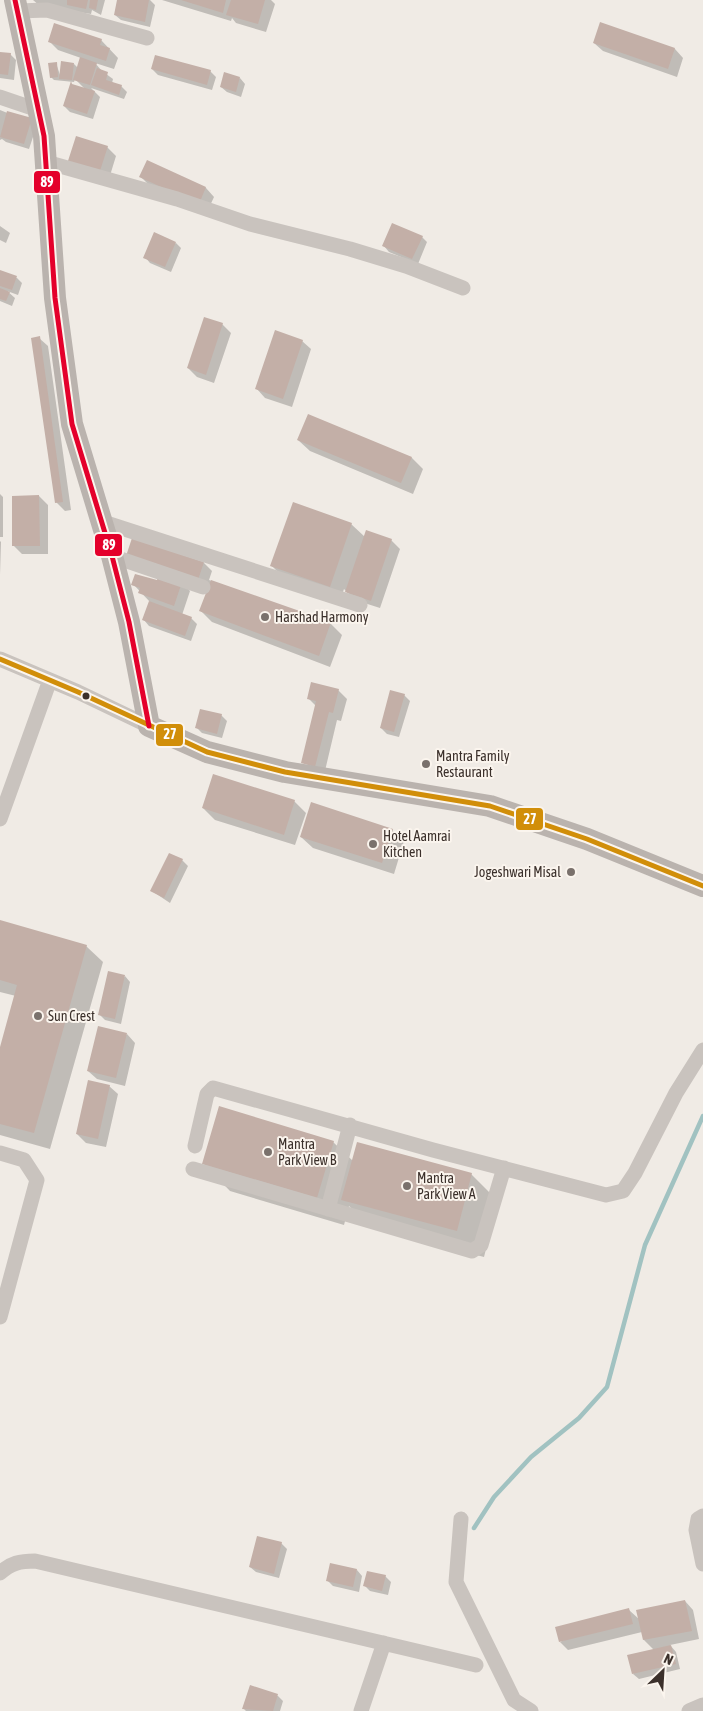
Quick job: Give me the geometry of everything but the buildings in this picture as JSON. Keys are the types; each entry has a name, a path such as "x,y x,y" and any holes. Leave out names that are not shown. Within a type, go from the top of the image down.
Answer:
{"street":[{"path":"147,38 47,10 17,5 44,136 55,298 72,424 103,522 129,622 149,726"},
{"path":"0,97 38,110"},
{"path":"46,162 177,199 250,224 350,249 406,266 463,288"},
{"path":"103,522 360,605"},
{"path":"112,556 203,587"},
{"path":"0,659 207,752 285,772 490,806 587,839 703,886"},
{"path":"0,819 50,680"},
{"path":"195,1146 207,1094 213,1088 606,1195 623,1191 676,1093 703,1050"},
{"path":"328,1209 350,1125"},
{"path":"0,1153 24,1160 37,1180 0,1317"},
{"path":"193,1169 475,1251 481,1245 504,1168"},
{"path":"703,1516 698,1519 696,1530 703,1564"},
{"path":"461,1519 456,1582 514,1700 531,1711"},
{"path":"0,1574 9,1565 20,1561 35,1561 476,1665"},
{"path":"361,1711 384,1643"},
{"path":"689,1711 703,1705"}],"waterway":[{"path":"474,1528 494,1497 531,1457 579,1418 607,1387 645,1245 703,1116"}],"transit line":[{"name":"89","path":"15,0 44,136 55,298 72,424 112,556 129,622 149,726"},
{"name":"27","path":"0,659 78,692 207,752 285,772 490,806 587,839 703,886"}],"place":[{"name":"Harshad Harmony","path":"265,617"},
{"name":"Mantra Family Restaurant","path":"426,764"},
{"name":"Hotel Aamrai Kitchen","path":"373,844"},
{"name":"Jogeshwari Misal","path":"571,872"},
{"name":"Sun Crest","path":"38,1016"},
{"name":"Mantra Park View B","path":"268,1152"},
{"name":"Mantra Park View A","path":"407,1186"}]}
